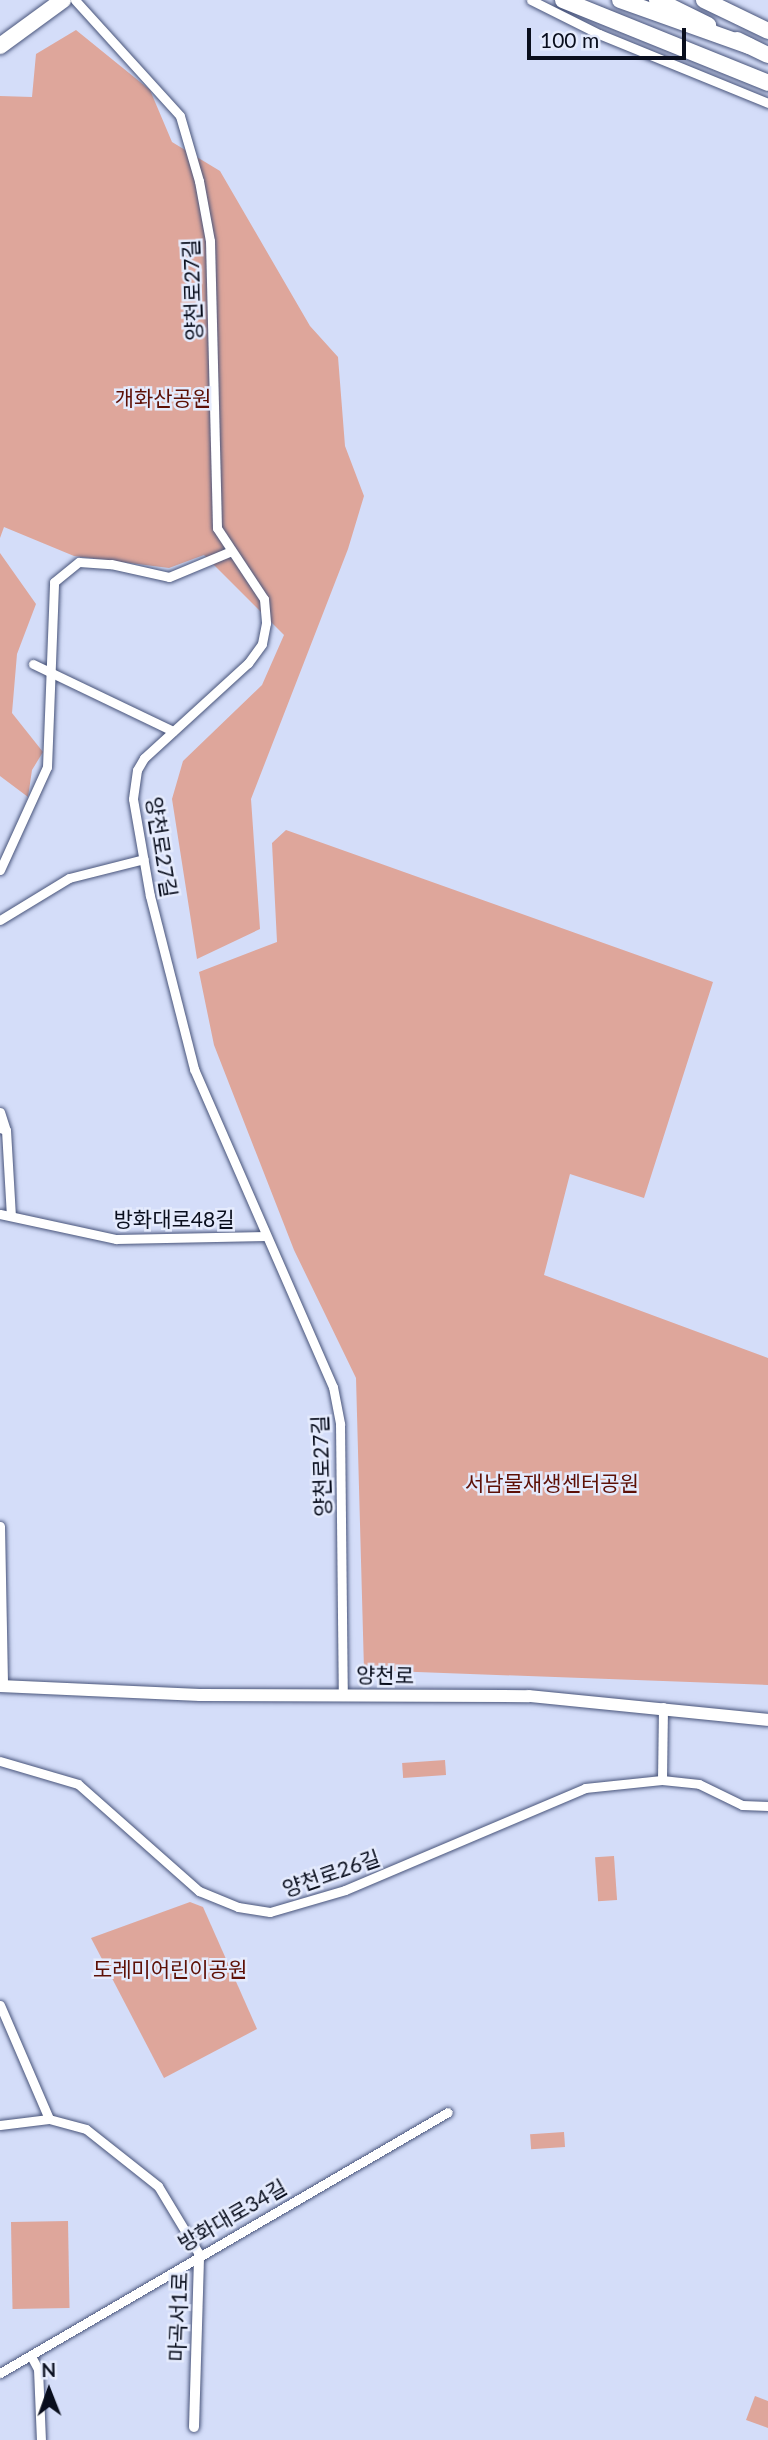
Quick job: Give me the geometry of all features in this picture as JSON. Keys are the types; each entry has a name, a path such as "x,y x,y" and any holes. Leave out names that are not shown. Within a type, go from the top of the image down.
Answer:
{"highway":[{"path":"0,46 63,0"},
{"path":"564,0 768,83"},
{"path":"620,0 749,46"},
{"path":"657,0 768,55"},
{"path":"706,0 768,31"}],"main road":[{"name":"양천로","path":"1,1686 200,1695 529,1696 663,1707 768,1720"}],"street":[{"name":"양천로27길","path":"75,0 180,116 199,181 210,241 213,499 217,528 229,552 264,599 262,643 208,703 155,745 137,770 134,799 144,859 194,1069 333,1387 340,1424 343,1694"},
{"path":"531,0 599,34 768,103"},
{"path":"0,870 47,767 54,582 66,568 79,562 111,564 169,577 185,574 229,552"},
{"path":"33,664 173,732"},
{"path":"0,920 69,878 144,859"},
{"path":"0,1112 11,1216"},
{"name":"방화대로48길","path":"0,1214 116,1239 266,1236"},
{"path":"0,1526 1,1686"},
{"path":"662,1780 663,1707"},
{"name":"양천로26길","path":"0,1761 78,1784 199,1891 238,1907 270,1912 345,1890 584,1788 662,1780 699,1784 742,1805 768,1806"},
{"path":"0,2006 49,2119 0,2125"},
{"name":"방화대로34길","path":"0,2373 199,2254 448,2112"},
{"name":"마곡서1로","path":"49,2119 86,2129 158,2186 199,2254 194,2427"},
{"path":"31,2356 38,2369 41,2440"}],"green space":[{"name":"개화산공원","path":"76,30 150,90 172,142 220,171 310,326 338,357 345,446 364,496 348,549 251,799 260,929 197,959 172,799 183,761 262,685 284,635 204,555 169,568 74,556 4,527 0,538 0,96 32,97 36,54"},
{"path":"0,553 36,604 17,654 12,713 43,752 32,770 28,797 0,776"},
{"name":"서남물재생센터공원","path":"286,830 713,982 644,1198 570,1174 544,1275 768,1358 768,1685 364,1670 356,1378 294,1250 214,1045 199,972 277,942 272,843"},
{"path":"445,1760 446,1775 403,1778 402,1763"},
{"path":"614,1856 617,1900 598,1901 595,1857"},
{"name":"도레미어린이공원","path":"190,1902 203,1907 257,2029 164,2078 91,1938"},
{"path":"564,2132 565,2147 531,2149 530,2134"},
{"path":"68,2221 70,2308 13,2309 11,2222"},
{"path":"755,2396 768,2401 768,2428 746,2420"}]}
